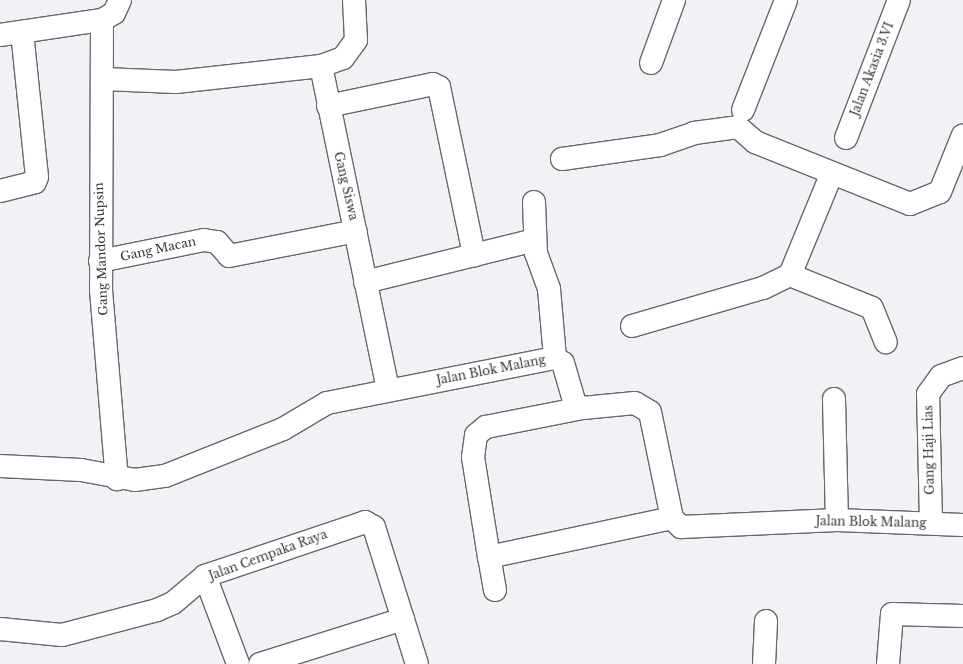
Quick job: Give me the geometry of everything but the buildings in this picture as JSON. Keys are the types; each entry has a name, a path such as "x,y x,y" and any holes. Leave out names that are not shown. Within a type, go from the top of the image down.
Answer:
{"street":[{"path":"0,35 102,20 114,13 120,0"},
{"path":"103,79 176,82 321,66 343,58 356,40 354,0"},
{"path":"743,110 786,0"},
{"name":"Jalan Akasia 3.VI","path":"846,138 899,0"},
{"path":"651,63 666,2"},
{"name":"Gang Mandor Nupsin","path":"102,20 100,261 117,479"},
{"path":"0,191 35,182 37,177 22,33"},
{"name":"Gang Siswa","path":"321,66 388,390"},
{"path":"328,106 433,84 439,88 474,255"},
{"path":"562,158 660,145 694,133 738,127 755,142 904,203 940,192 963,135"},
{"path":"632,326 737,296 790,274 832,173"},
{"path":"534,202 535,240 549,289 555,358"},
{"name":"Gang Macan","path":"100,261 204,240 217,242 229,256 356,231"},
{"path":"365,282 535,240"},
{"path":"790,274 872,308 886,342"},
{"name":"Jalan Blok Malang","path":"0,466 81,470 117,479 165,476 283,429 327,403 555,358 565,368 570,400 583,408"},
{"name":"Gang Haji Lias","path":"931,523 928,394 941,376 963,368"},
{"path":"834,399 837,520"},
{"path":"489,556 672,518 650,412 635,403 583,408 486,427 476,435 473,457 489,556 495,590"},
{"name":"Jalan Blok Malang","path":"672,518 681,527 837,520 963,524"},
{"name":"Jalan Cempaka Raya","path":"0,628 62,635 157,610 174,603 205,576 365,522 374,527 417,664"},
{"path":"205,576 238,664"},
{"path":"888,664 892,614 963,616"},
{"path":"260,664 403,619"},
{"path":"764,664 766,621"}]}
